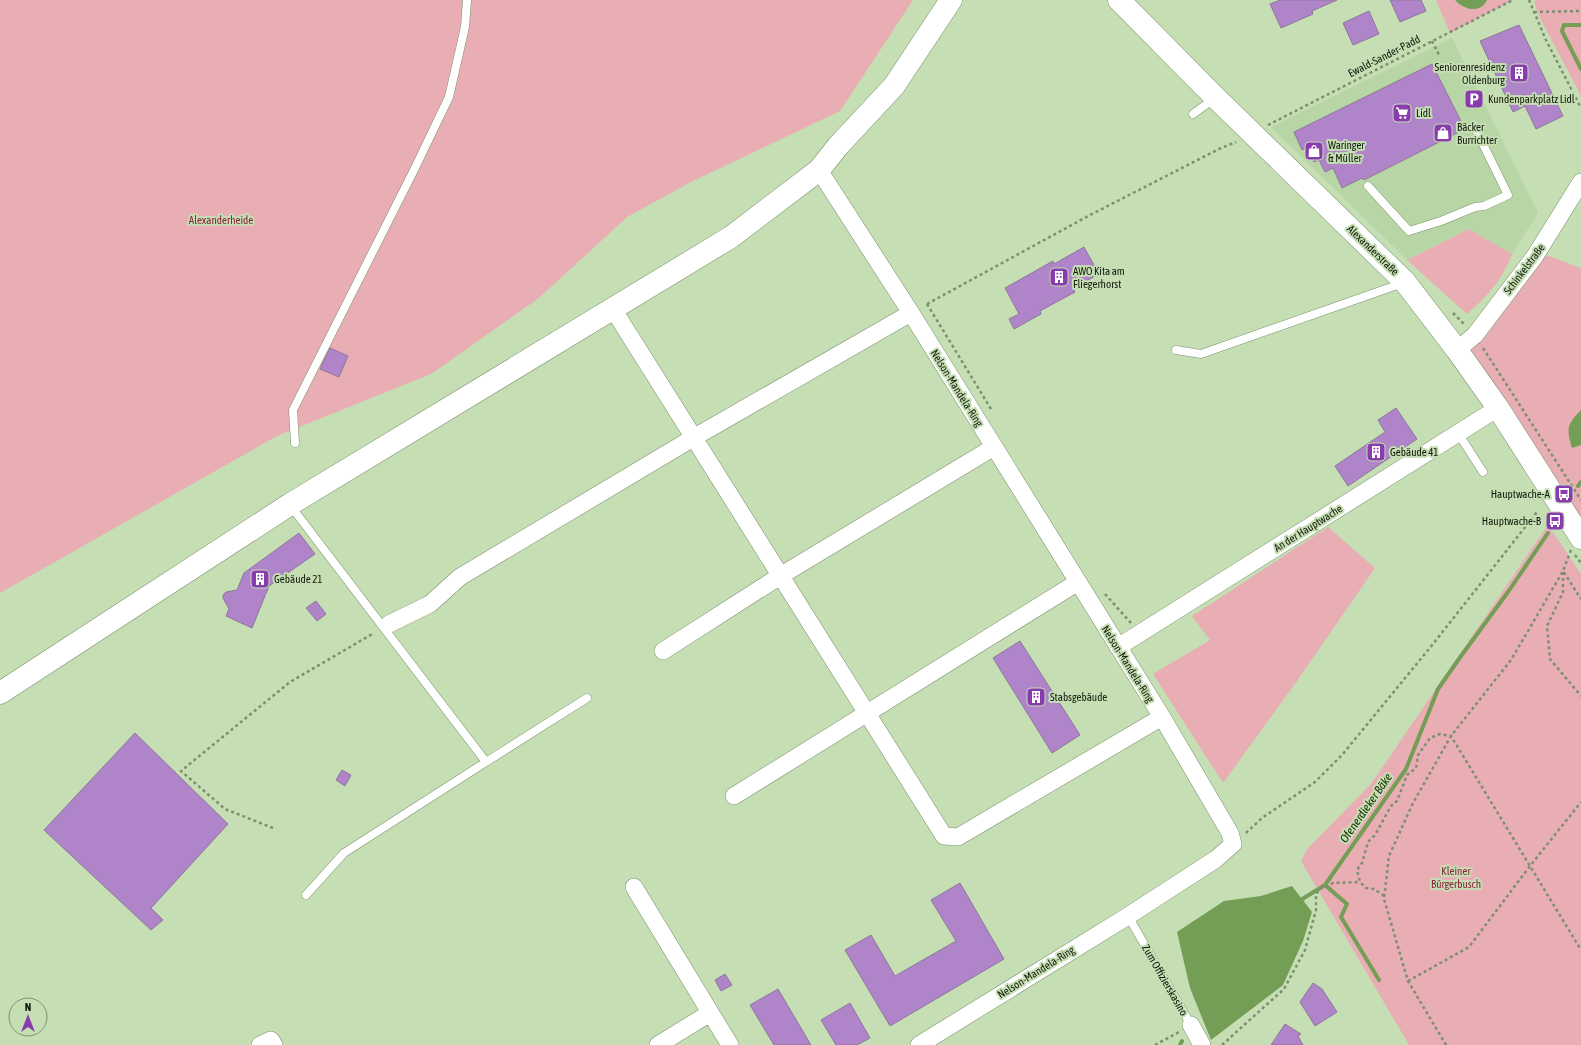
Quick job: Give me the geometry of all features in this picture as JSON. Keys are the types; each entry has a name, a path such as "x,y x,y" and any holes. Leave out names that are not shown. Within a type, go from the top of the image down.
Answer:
{"street":[{"path":"0,693 289,505 730,237 819,170 838,146 894,86 951,0"},
{"name":"Alexanderstraße","path":"1119,0 1216,98 1405,282 1457,350 1498,408 1578,544"},
{"name":"Nelson-Mandela-Ring","path":"819,170 911,313 1162,717 1230,832 1233,844 1216,859 1128,916 919,1045"},
{"name":"Schinkelstraße","path":"1457,350 1475,335 1535,256 1581,182"},
{"path":"612,309 944,836 958,837 1162,717"},
{"path":"389,624 430,604 460,578 693,438 911,313"},
{"name":"An der Hauptwache","path":"1118,647 1498,408"},
{"path":"663,650 780,576 994,447"},
{"path":"734,796 1078,582"},
{"path":"634,887 730,1045"},
{"path":"658,1045 710,1013"},
{"name":"Zum Offizierskasino","path":"1191,1025 1202,1045"},
{"path":"260,1045 271,1040 274,1045"}],"lane":[{"path":"296,443 293,410 415,168 449,97 465,27 467,0"},
{"path":"1193,114 1216,98"},
{"path":"1368,186 1409,231 1484,206 1508,195 1477,132"},
{"path":"1176,350 1201,354 1361,299 1405,282"},
{"path":"1458,433 1483,472"},
{"path":"289,505 486,762"},
{"path":"306,895 344,852 587,698"},
{"name":"Zum Offizierskasino","path":"1128,916 1191,1025"}],"path":[{"name":"Ewald-Sander-Padd","path":"1266,130 1268,124 1514,0"},
{"path":"1529,0 1581,108"},
{"path":"1534,12 1581,11"},
{"path":"1432,41 1439,55"},
{"path":"911,313 1090,215 1219,149 1239,141"},
{"path":"927,304 992,412"},
{"path":"1233,844 1262,818 1315,782 1342,755 1433,644 1537,512"},
{"path":"1446,1045 1408,981 1384,899 1389,856 1413,803 1451,736 1511,660 1563,571 1571,550 1578,544"},
{"path":"1563,571 1581,599"},
{"path":"1563,571 1563,592 1547,626 1550,659 1581,696"},
{"path":"1104,593 1140,633"},
{"path":"273,828 225,809 181,771 290,682 389,624"},
{"path":"1384,896 1374,889 1366,888 1360,882 1357,870 1362,863 1368,842 1375,835 1391,806 1397,801 1407,775 1416,768 1418,755 1430,738 1440,734 1451,736 1581,950"},
{"path":"1408,981 1469,947 1530,866 1581,802"},
{"path":"1222,1045 1284,989 1305,950 1316,910 1316,894 1321,888 1327,887 1333,883 1360,882"},
{"path":"1155,1045 1191,1025"}],"shaded area":[{"path":"1455,0 1487,0 1480,7 1472,9 1463,6"},
{"path":"1452,38 1538,213 1512,254 1469,229 1407,260 1271,127"},
{"path":"1581,410 1581,445 1572,448 1569,436 1569,427 1570,423"},
{"path":"1292,886 1312,912 1303,941 1283,985 1211,1040 1190,988 1177,932 1224,901 1261,896"}],"green space":[{"name":"Alexanderheide","path":"0,0 913,0 840,111 691,182 627,217 539,298 431,374 277,436 0,593"},
{"path":"1436,0 1455,0 1460,5 1484,5 1487,0 1513,0 1450,33"},
{"path":"1537,0 1581,0 1581,96 1540,18 1534,2"},
{"path":"1469,229 1512,254 1509,263 1494,287 1467,314 1407,260"},
{"path":"1538,252 1581,268 1581,532 1457,350"},
{"name":"Kleiner Bürgerbusch","path":"1548,525 1581,574 1581,1045 1409,1045 1301,861 1307,849 1371,784"},
{"path":"1328,527 1375,568 1297,681 1223,783 1153,674 1210,640 1192,616"}],"building":[{"path":"1280,0 1337,0 1312,11 1313,14 1281,28 1270,4"},
{"path":"1390,0 1421,0 1426,11 1400,22"},
{"path":"1369,11 1379,34 1353,45 1343,23"},
{"name":"Seniorenresidenz Oldenburg","path":"1519,25 1563,116 1536,129 1525,106 1513,112 1480,41"},
{"path":"1432,64 1465,129 1364,180 1362,178 1342,188 1333,168 1325,172 1319,160 1314,162 1306,148 1302,150 1294,132"},
{"name":"AWO Kita am Fliegerhorst","path":"1084,247 1099,274 1073,288 1075,292 1040,311 1041,314 1014,329 1009,319 1019,314 1005,288 1053,261 1054,264"},
{"path":"330,348 348,356 339,377 320,369"},
{"name":"Gebäude 41","path":"1396,408 1417,439 1348,486 1335,466 1385,432 1378,420"},
{"name":"Gebäude 21","path":"299,533 315,554 269,586 252,628 226,616 229,609 223,595 226,592 237,590 244,573"},
{"path":"316,601 326,614 317,621 306,608"},
{"name":"Stabsgebäude","path":"1020,641 1080,735 1052,753 993,658"},
{"path":"135,733 228,824 151,908 163,920 151,930 44,830"},
{"path":"342,770 351,775 345,786 336,780"},
{"path":"960,883 1004,959 890,1026 845,950 871,935 895,976 956,941 931,900"},
{"path":"725,974 732,985 721,991 715,980"},
{"path":"1313,983 1322,989 1337,1012 1315,1026 1300,1002"},
{"path":"778,989 811,1045 774,1045 750,1005"},
{"path":"850,1003 870,1038 857,1045 836,1045 821,1020"},
{"path":"1285,1024 1301,1034 1298,1036 1303,1045 1271,1045"}],"waterway":[{"name":"Ofenerdieker Bäke","path":"1581,25 1564,25 1562,31 1581,69"},
{"name":"Ofenerdieker Bäke","path":"1578,486 1581,482"},
{"name":"Ofenerdieker Bäke","path":"1299,901 1325,885 1406,769 1438,689 1508,592 1548,533"},
{"path":"1325,885 1347,904 1341,917 1379,980"},
{"name":"Ofenerdieker Bäke","path":"1180,1045 1182,1041"}],"place":[{"name":"Seniorenresidenz Oldenburg","path":"1519,73"},
{"name":"Kundenparkplatz Lidl","path":"1474,99"},
{"name":"Lidl","path":"1402,113"},
{"name":"Bäcker Burrichter","path":"1443,133"},
{"name":"Waringer & Müller","path":"1314,151"},
{"name":"AWO Kita am Fliegerhorst","path":"1059,277"},
{"name":"Gebäude 41","path":"1376,452"},
{"name":"Hauptwache-A","path":"1564,494"},
{"name":"Hauptwache-B","path":"1555,521"},
{"name":"Gebäude 21","path":"260,579"},
{"name":"Stabsgebäude","path":"1036,697"}]}
